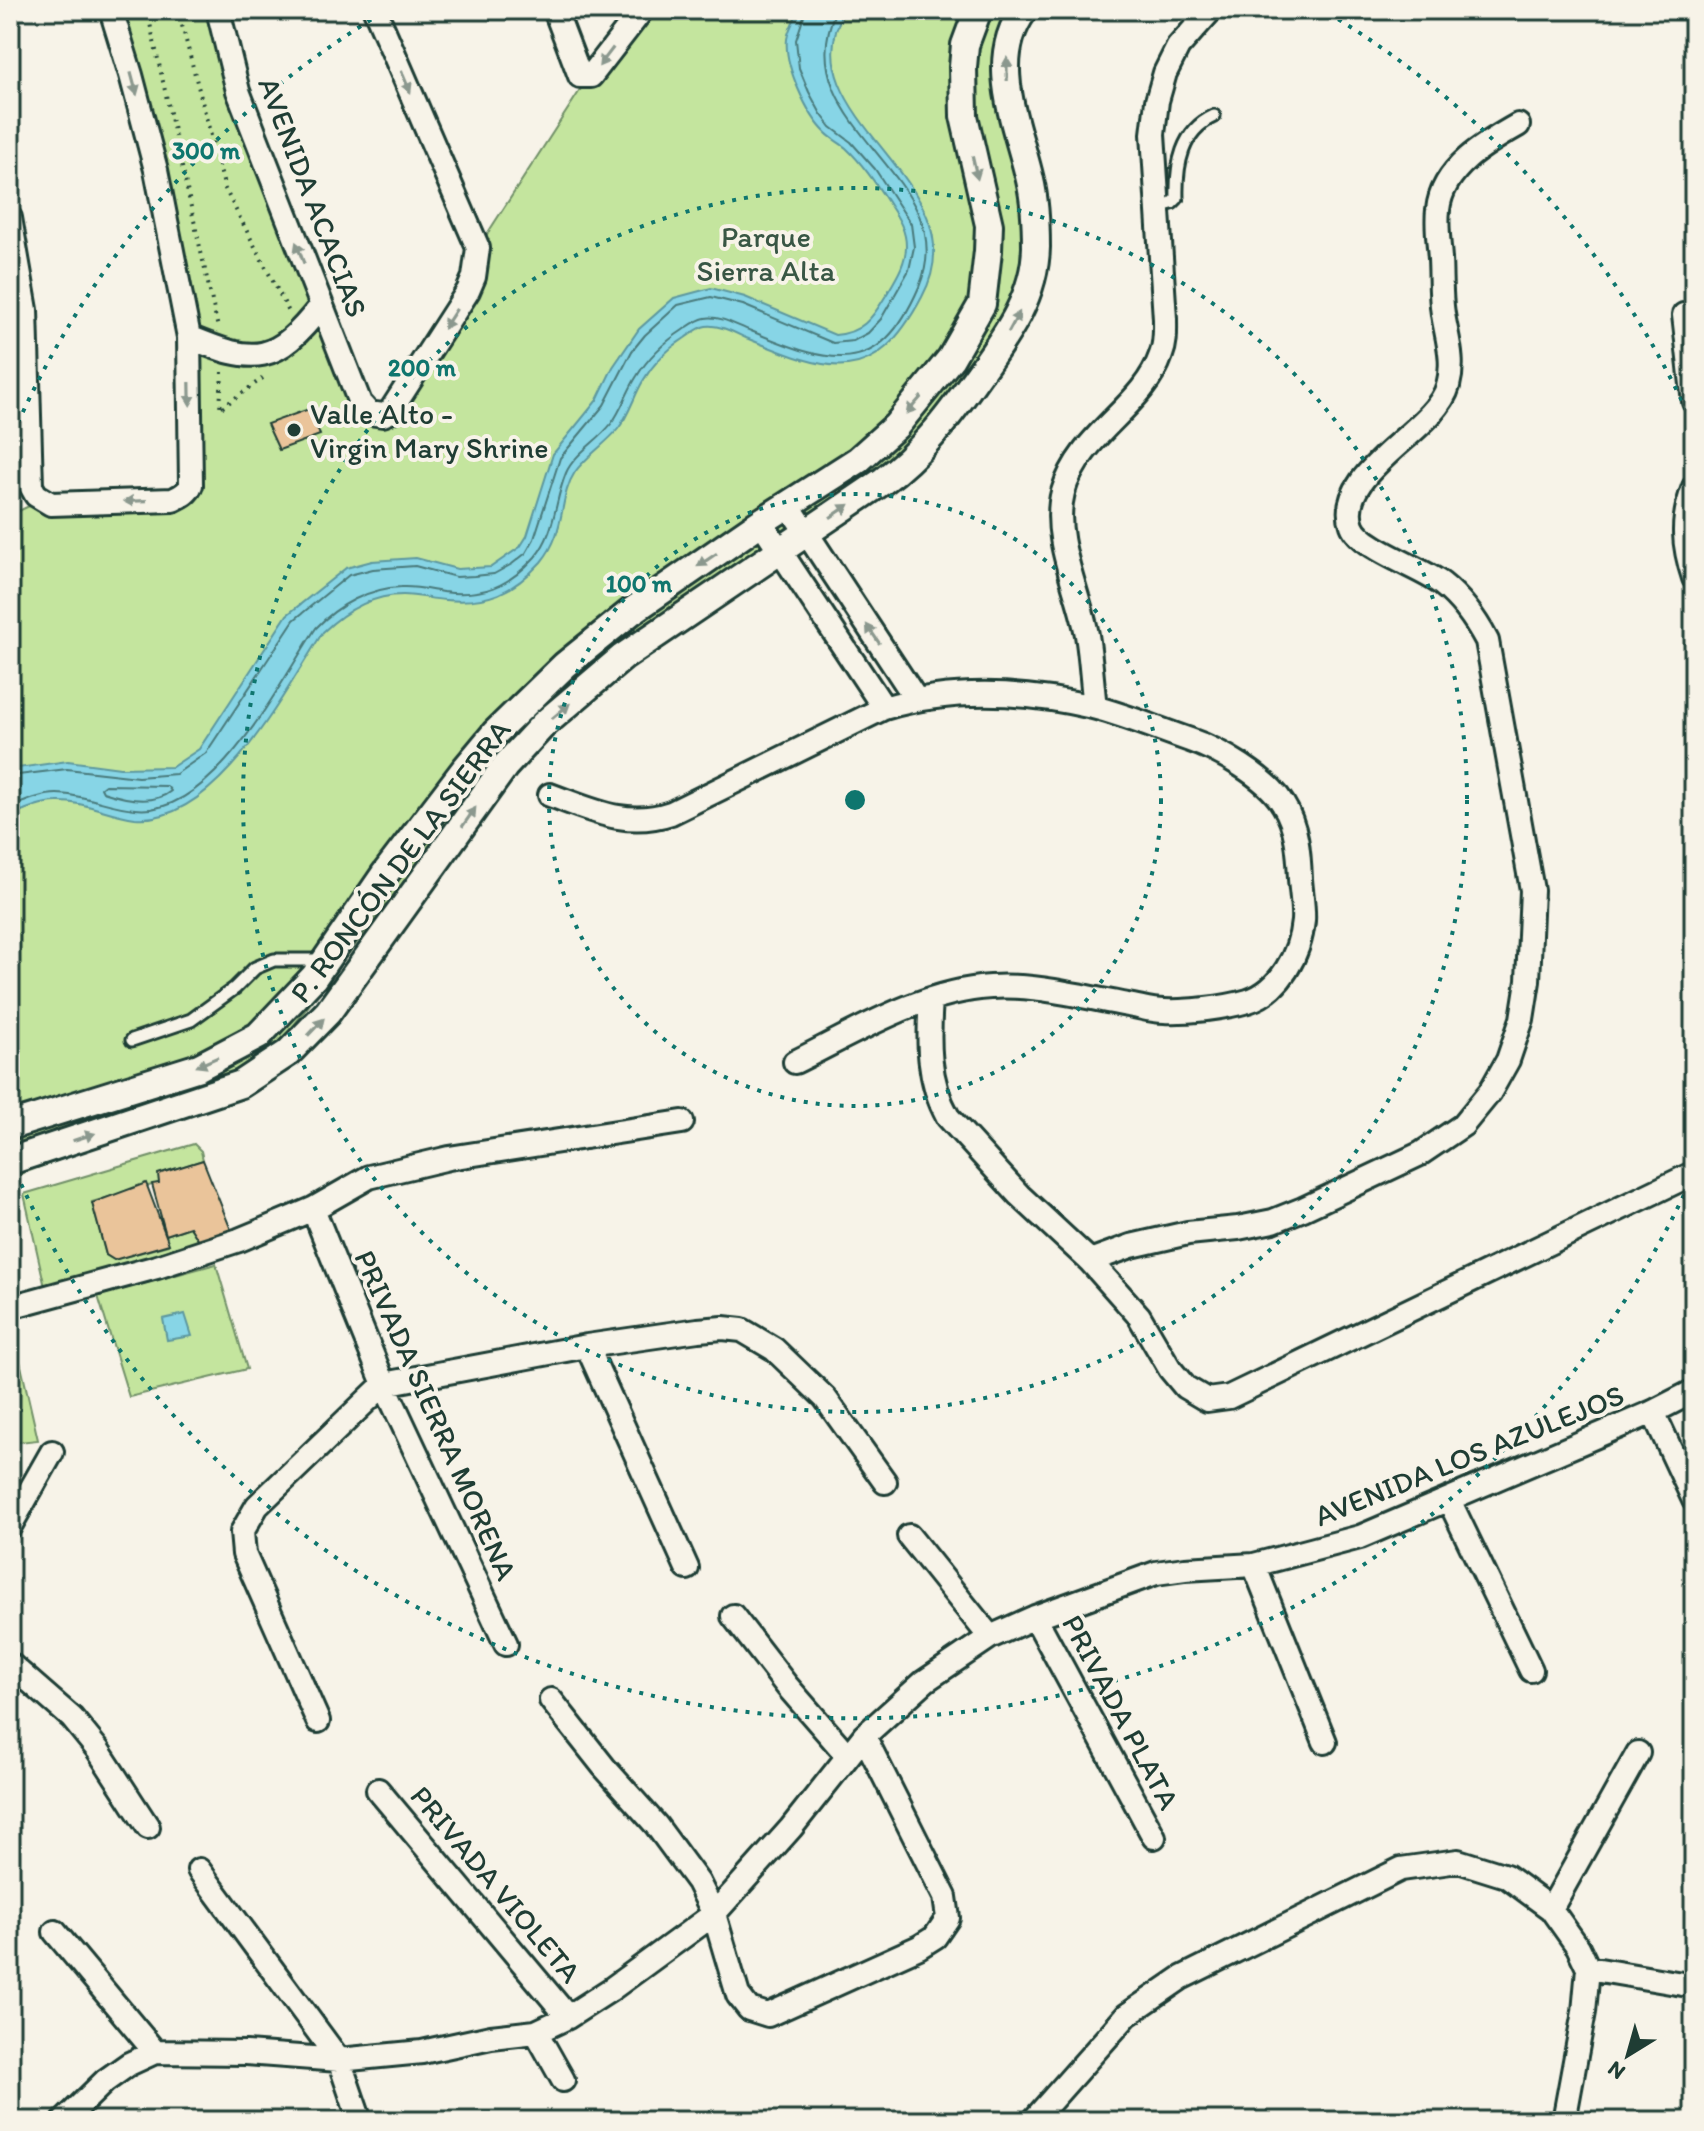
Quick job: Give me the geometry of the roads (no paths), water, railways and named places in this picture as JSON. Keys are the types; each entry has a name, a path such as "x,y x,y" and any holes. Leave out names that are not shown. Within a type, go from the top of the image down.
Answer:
{"street":[{"path":"10,218 26,310 31,486 36,495 51,504 173,500 188,491 191,469 189,337 156,170 111,10"},
{"name":"AVENIDA ACACIAS","path":"218,10 238,91 321,306 360,403 369,413 376,415 390,412 468,291 474,277 478,248 375,10"},
{"path":"555,10 580,76 591,76 642,10"},
{"name":"P. RONCÓN DE LA SIERRA","path":"10,1126 199,1067 258,1036 314,977 465,769 528,700 601,634 761,522 858,460 896,426 951,358 982,304 989,225 964,116 963,78 965,45 978,10"},
{"name":"P. RONCÓN DE LA SIERRA","path":"10,1161 198,1100 257,1075 288,1053 319,1023 505,766 543,725 623,657 883,481 919,452 996,350 1025,301 1033,274 1035,218 1029,175 1008,94 1007,69 1012,31 1024,10"},
{"path":"1095,707 1086,634 1061,531 1060,511 1070,474 1083,450 1140,389 1161,357 1165,319 1153,134 1157,101 1165,73 1178,47 1211,10"},
{"path":"1090,1261 1131,1246 1188,1233 1273,1221 1420,1154 1463,1125 1490,1092 1508,1060 1522,1019 1528,981 1532,890 1487,641 1475,619 1442,584 1364,539 1352,527 1350,515 1353,495 1366,475 1436,408 1447,389 1451,350 1443,313 1438,228 1442,194 1465,160 1518,125"},
{"path":"189,337 249,357 277,350 300,333 321,306"},
{"path":"1684,315 1693,394"},
{"path":"1694,487 1684,515 1694,578"},
{"path":"789,506 916,699"},
{"path":"761,522 884,708"},
{"path":"550,795 628,820 650,820 671,813 884,708 916,699 975,694 1038,697 1095,707 1209,746 1269,787 1283,803 1293,825 1299,854 1303,921 1297,949 1271,990 1250,1001 1222,1007 1163,1011 1023,987 964,990 931,999 795,1062"},
{"path":"356,916 384,936"},
{"path":"931,999 928,1040 931,1072 940,1103 948,1117 1019,1195 1090,1261 1139,1316 1170,1369 1185,1387 1207,1400 1229,1397 1694,1173"},
{"path":"10,1307 157,1267 239,1240 313,1209 369,1177 449,1158 682,1122"},
{"name":"PRIVADA SIERRA MORENA","path":"313,1209 384,1384 506,1644"},
{"path":"318,1721 244,1554 242,1532 257,1506 384,1384 587,1346 698,1330 742,1330 774,1349 825,1398 885,1482"},
{"path":"587,1346 687,1568"},
{"name":"AVENIDA LOS AZULEJOS","path":"64,2121 105,2081 129,2064 155,2052 246,2053 339,2060 422,2052 491,2037 536,2032 568,2017 645,1966 714,1914 791,1828 864,1736 925,1681 990,1637 1035,1617 1156,1573 1254,1565 1360,1537 1653,1412 1694,1391"},
{"path":"1653,1412 1694,1500"},
{"path":"10,1526 52,1452"},
{"path":"1449,1500 1531,1670"},
{"path":"909,1536 990,1637"},
{"path":"1254,1565 1325,1742"},
{"path":"733,1616 787,1686 847,1755"},
{"name":"PRIVADA PLATA","path":"1035,1617 1154,1837"},
{"path":"10,1664 72,1718 98,1750 148,1827"},
{"path":"551,1700 604,1767 656,1825 698,1882 714,1914 738,1995 749,2009 768,2015 781,2012 919,1947 935,1937 948,1918 945,1897 864,1736"},
{"path":"1551,1909 1638,1753"},
{"name":"PRIVADA VIOLETA","path":"378,1790 568,2017"},
{"path":"1033,2121 1127,2015 1181,1978 1401,1869 1458,1861 1506,1876 1551,1909 1578,1947 1588,1968 1584,2012 1564,2121"},
{"path":"199,1870 339,2060 360,2121"},
{"path":"55,1932 155,2052"},
{"path":"1588,1968 1694,1986"},
{"path":"536,2032 563,2080"}],"lane":[{"path":"1157,208 1177,198 1181,151 1193,131 1214,116"},
{"path":"132,1040 191,1020 235,988 255,968 274,960 325,960"}],"water":[{"path":"799,10 845,10 833,49 840,84 859,118 909,184 928,218 934,256 922,297 904,327 886,347 867,360 847,365 826,364 802,359 721,328 706,326 698,329 656,363 618,429 575,472 566,493 555,539 541,562 520,582 486,598 460,601 392,596 370,601 349,612 323,632 268,719 220,778 193,800 165,814 135,818 57,802 10,816 10,769 68,761 120,768 172,767 199,749 287,615 346,568 372,561 416,558 457,569 491,567 520,547 527,536 553,454 597,400 613,367 639,329 674,298 711,288 745,297 835,335 859,328 870,318 902,266 905,235 897,216 870,176 846,148 819,125 798,89 789,62 787,39"},
{"path":"185,1314 192,1336 167,1340 163,1319"}],"place":[{"name":"Valle Alto - Virgin Mary Shrine","path":"294,430"}],"park label":[{"name":"Parque Sierra Alta","path":"766,253"}]}
